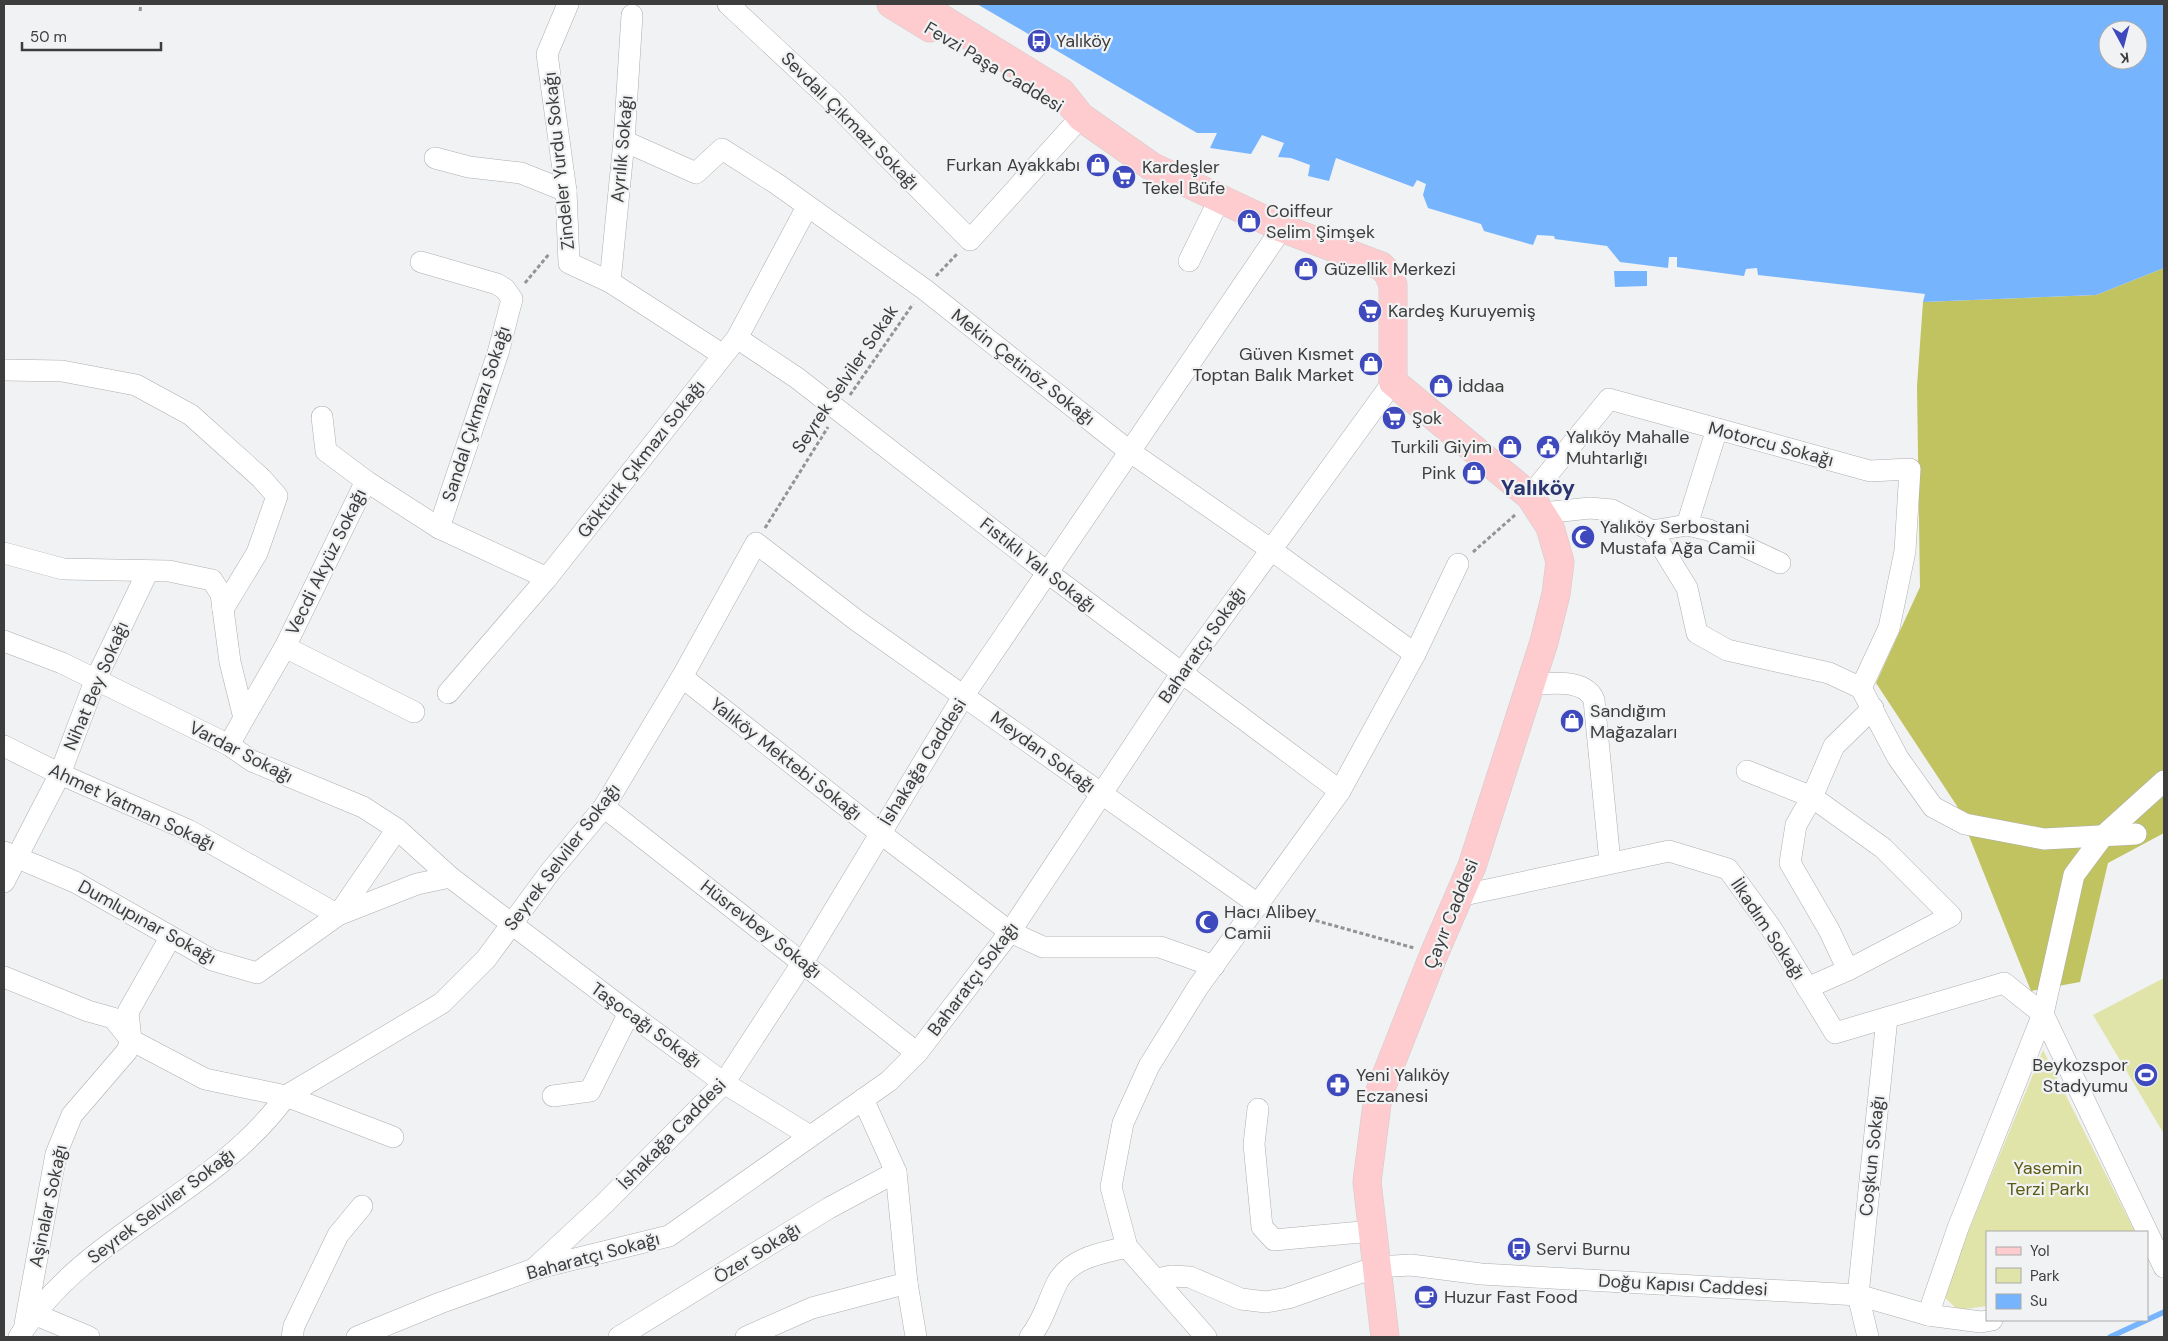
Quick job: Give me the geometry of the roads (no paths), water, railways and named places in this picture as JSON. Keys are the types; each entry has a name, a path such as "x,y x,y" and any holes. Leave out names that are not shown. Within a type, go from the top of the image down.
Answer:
{"main road":[{"name":"Fevzi Paşa Caddesi","path":"891,4 1054,107 1082,117"},
{"name":"Fevzi Paşa Caddesi","path":"918,4 1061,92 1082,117"},
{"path":"1082,117 1151,166 1282,228 1381,266 1388,273 1393,285 1393,382 1536,503"},
{"name":"Çayır Caddesi","path":"1385,1337 1368,1182 1378,1096 1434,954 1472,866 1531,684 1556,594 1560,562 1550,527 1536,503"}],"street":[{"name":"Zindeler Yurdu Sokağı","path":"568,4 547,54 566,191 569,263 610,282 723,355"},
{"name":"Sevdalı Çıkmazı Sokağı","path":"728,4 831,100 970,240 1082,117"},
{"name":"Ayrılık Sokağı","path":"610,282 624,141 632,15"},
{"name":"Mekin Çetinöz Sokağı","path":"624,141 696,174 722,149 777,184 806,207 924,289 1129,451 1270,549 1415,654"},
{"path":"435,158 469,167 521,173 566,191"},
{"path":"1189,261 1220,198"},
{"name":"Göktürk Çıkmazı Sokağı","path":"448,693 547,578 737,338 806,207"},
{"name":"İshakağa Caddesi","path":"534,1269 604,1204 724,1083 803,962 964,695 1282,228"},
{"name":"Sandal Çıkmazı Sokağı","path":"421,262 497,284 505,289 512,300 498,353 439,528"},
{"name":"Fıstıklı Yalı Sokağı","path":"737,338 797,378 1048,573 1340,791"},
{"path":"4,370 62,371 136,385 191,415 261,478 277,496 257,553 223,609"},
{"name":"Baharatçı Sokağı","path":"357,1337 440,1303 534,1269 670,1236 889,1080 917,1052 1010,932 1181,674 1393,382"},
{"name":"Motorcu Sokağı","path":"1536,503 1610,399 1870,471 1910,469 1905,551 1889,628 1861,688"},
{"path":"322,417 326,451 366,481"},
{"path":"1687,525 1717,429"},
{"name":"Vecdi Akyüz Sokağı","path":"229,745 285,647 366,481 439,528 547,578"},
{"path":"1536,503 1612,510 1652,531 1687,588 1697,633 1727,650 1829,673 1861,688 1898,758 1932,807 1965,824 2044,839 2136,834"},
{"path":"1652,531 1687,525 1709,530 1780,563"},
{"name":"Seyrek Selviler Sokağı","path":"26,1327 81,1266 231,1154 273,1114 286,1096 442,1003 486,959 511,924 604,807 682,677 756,543"},
{"name":"Meydan Sokağı","path":"756,543 856,620 1259,905"},
{"path":"4,552 63,569 169,571 212,580 221,594 230,662 244,718"},
{"path":"1206,1337 1127,1247 1111,1187 1123,1123 1149,1066 1214,966 1340,791 1415,654 1458,564"},
{"name":"Nihat Bey Sokağı","path":"4,882 9,855 60,774 95,681 148,571"},
{"name":"Vardar Sokağı","path":"4,641 62,663 95,681 229,745 252,761 363,807 397,829 450,877 511,924"},
{"path":"285,647 414,712"},
{"name":"Yalıköy Mektebi Sokağı","path":"682,677 880,833 1010,932 1044,947 1160,947 1214,966"},
{"path":"1531,684 1581,686 1591,691 1594,700 1610,862"},
{"path":"1848,970 1829,930 1790,863 1796,825 1812,797 1834,746 1873,708"},
{"name":"Ahmet Yatman Sokağı","path":"4,746 60,774 188,830 338,915"},
{"path":"1747,771 1812,797 1883,848 1951,916 1848,970 1807,988"},
{"path":"1928,1315 1958,1228 2043,1014 2074,875 2103,836 2164,781"},
{"name":"Hüsrevbey Sokağı","path":"604,807 917,1052"},
{"path":"338,915 397,829"},
{"name":"İlkadım Sokağı","path":"1459,896 1669,850 1728,869 1771,928 1835,1033 2004,983 2043,1014"},
{"name":"Dumlupınar Sokağı","path":"9,855 75,882 170,938 212,960 257,973 338,915 417,884 450,877"},
{"name":"Taşocağı Sokağı","path":"511,924 724,1083 810,1136"},
{"path":"131,1040 128,1012 170,938"},
{"path":"4,977 88,1011 113,1018 131,1040 205,1079 286,1096 392,1137"},
{"path":"553,1096 590,1091 629,1013"},
{"path":"2043,1014 2143,1231"},
{"name":"Coşkun Sokağı","path":"1858,1295 1887,1018"},
{"name":"Aşinalar Sokağı","path":"26,1327 56,1154 72,1115 128,1051 131,1040"},
{"path":"864,1099 896,1172 907,1283 916,1337"},
{"path":"1258,1109 1254,1144 1262,1227 1267,1234 1274,1240 1372,1231"},
{"name":"Özer Sokağı","path":"619,1337 830,1208 896,1172"},
{"path":"292,1337 294,1326 338,1234 362,1206"},
{"path":"2148,1242 2160,1268"},
{"path":"1030,1337 1040,1324 1058,1280 1064,1273 1079,1261 1127,1247"},
{"name":"Doğu Kapısı Caddesi","path":"1157,1279 1170,1276 1190,1277 1241,1299 1266,1302 1288,1298 1376,1267 1411,1266 1481,1274 1858,1295 1928,1315 1981,1322 1986,1321"},
{"path":"746,1337 812,1308 907,1283"},
{"path":"1858,1295 1868,1337"},
{"path":"26,1327 89,1337"}],"water":[{"path":"977,4 2164,4 2164,268 2096,295 1923,302 1925,294 1758,275 1757,268 1746,269 1744,276 1677,267 1677,257 1669,257 1668,268 1620,262 1607,246 1555,239 1554,236 1537,235 1533,245 1484,231 1481,224 1428,208 1423,195 1426,184 1417,180 1413,187 1336,158 1329,181 1308,176 1310,165 1291,158 1278,157 1284,143 1262,135 1251,154 1210,148 1217,133 1197,133"},
{"path":"1614,271 1647,271 1647,286 1615,287"}],"waterway":[{"path":"2148,1319 2164,1312"},
{"path":"2110,1337 2145,1321"}],"place":[{"name":"Yalıköy","path":"1039,41"},
{"name":"Furkan Ayakkabı","path":"1098,165"},
{"name":"Kardeşler Tekel Büfe","path":"1124,177"},
{"name":"Coiffeur Selim Şimşek","path":"1249,221"},
{"name":"Güzellik Merkezi","path":"1306,269"},
{"name":"Kardeş Kuruyemiş","path":"1370,311"},
{"name":"Güven Kısmet Toptan Balık Market","path":"1371,364"},
{"name":"İddaa","path":"1441,386"},
{"name":"Şok","path":"1394,418"},
{"name":"Turkili Giyim","path":"1510,447"},
{"name":"Yalıköy Mahalle Muhtarlığı","path":"1548,447"},
{"name":"Pink","path":"1474,473"},
{"name":"Yalıköy Serbostani Mustafa Ağa Camii","path":"1583,537"},
{"name":"Sandığım Mağazaları","path":"1572,721"},
{"name":"Hacı Alibey Camii","path":"1207,922"},
{"name":"Beykozspor Stadyumu","path":"2146,1075"},
{"name":"Yeni Yalıköy Eczanesi","path":"1338,1085"},
{"name":"Servi Burnu","path":"1519,1249"},
{"name":"Huzur Fast Food","path":"1426,1297"}],"district":[{"name":"Yalıköy","path":"1538,487"}],"park label":[{"name":"Yasemin Terzi Parkı","path":"2048,1178"}]}
